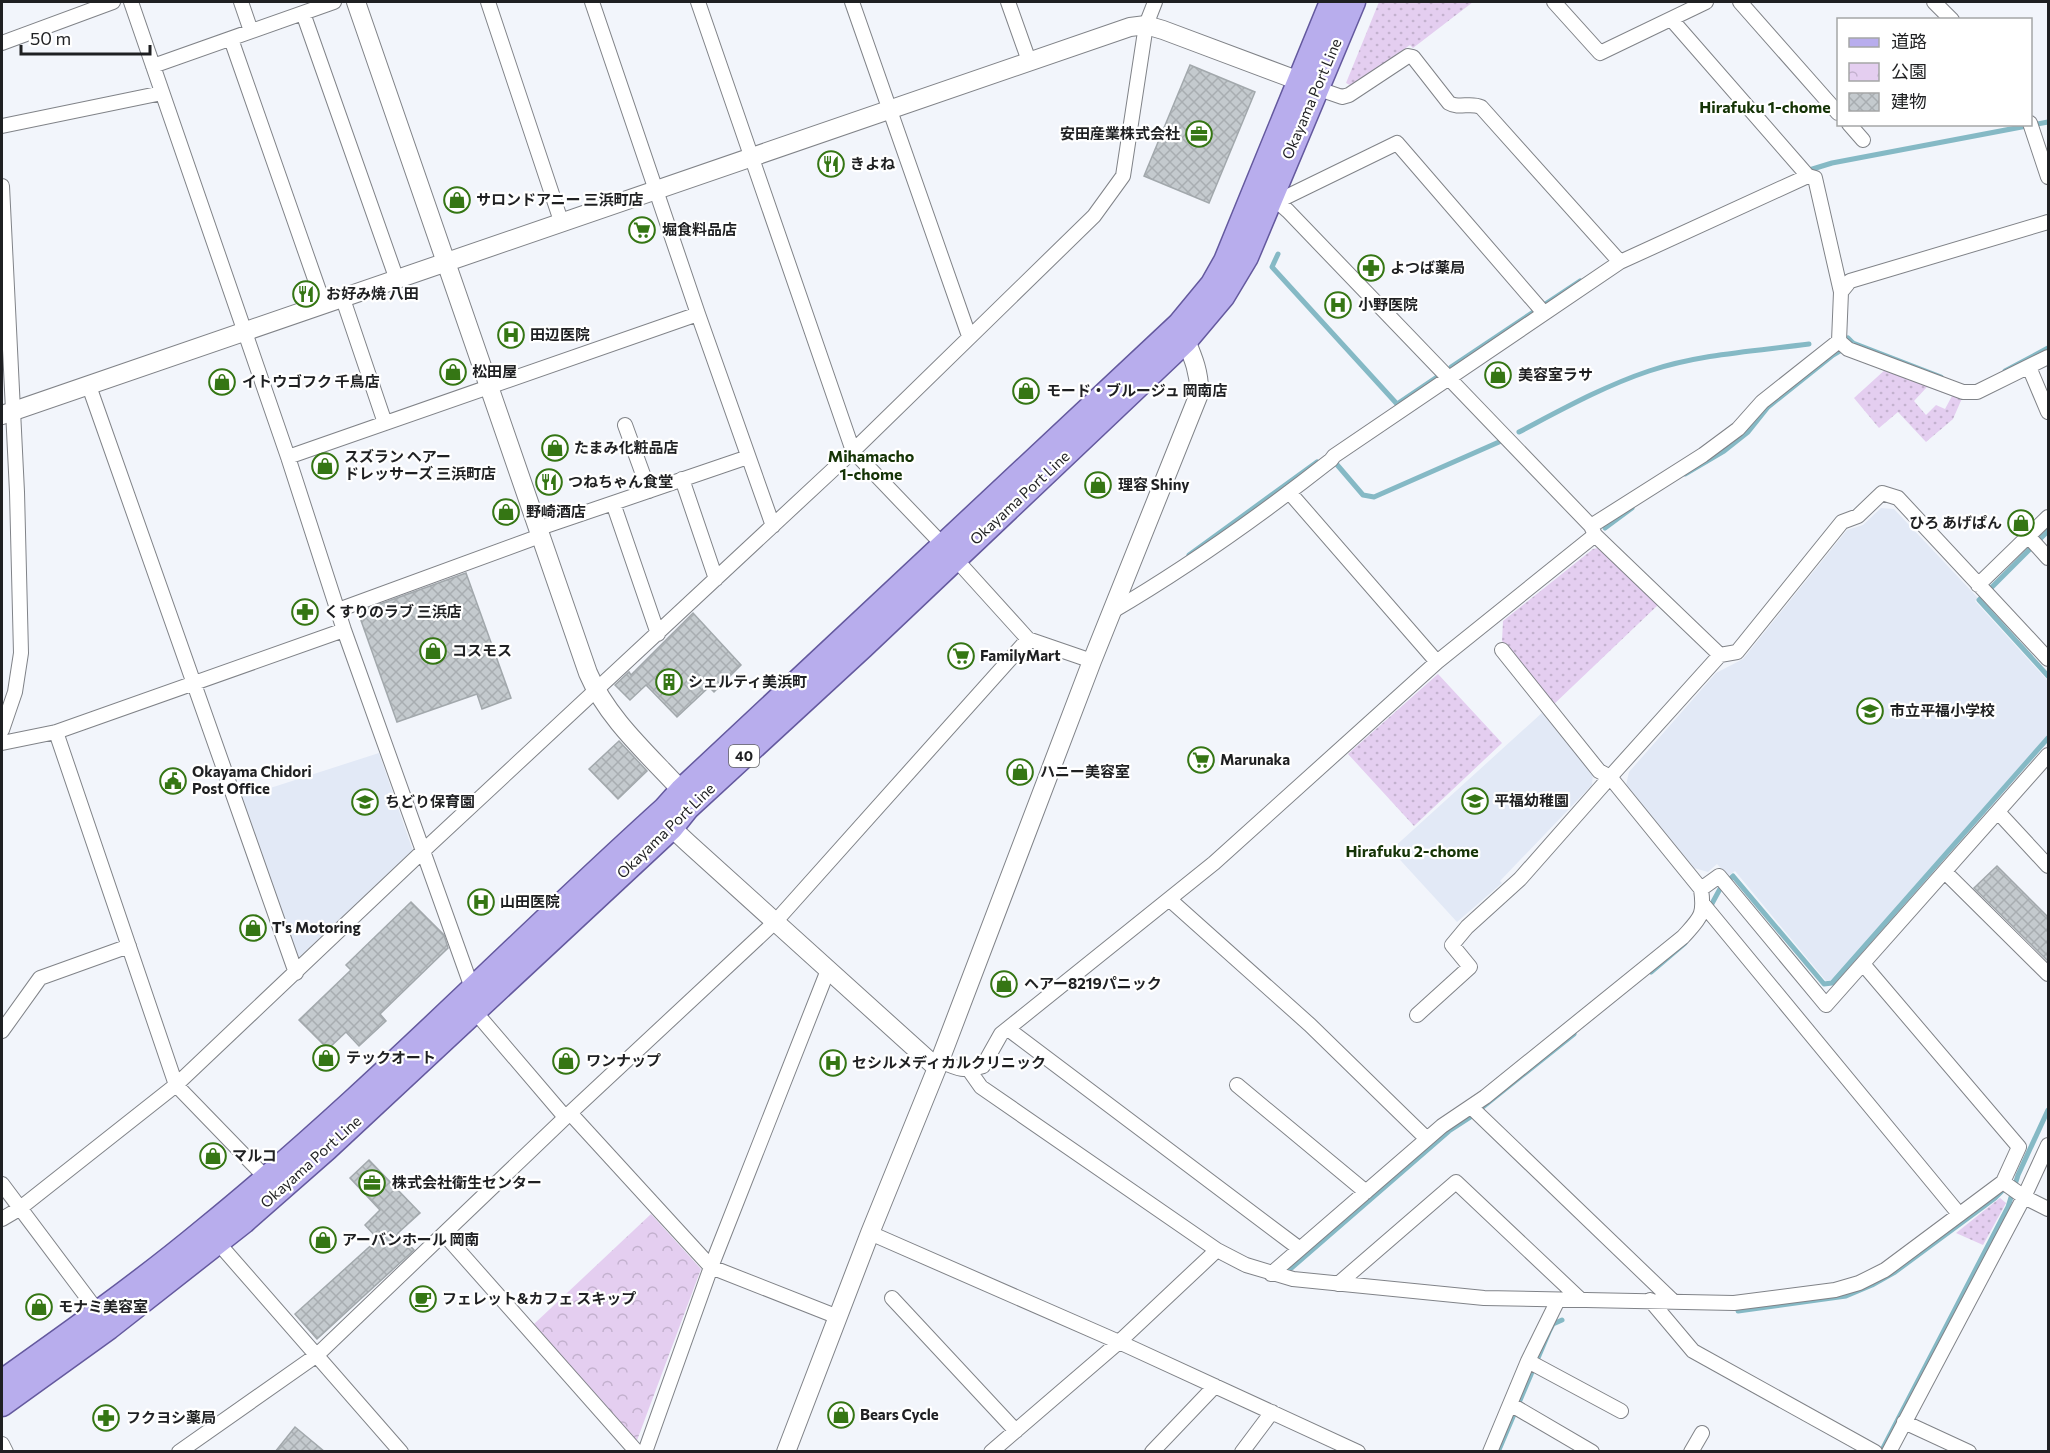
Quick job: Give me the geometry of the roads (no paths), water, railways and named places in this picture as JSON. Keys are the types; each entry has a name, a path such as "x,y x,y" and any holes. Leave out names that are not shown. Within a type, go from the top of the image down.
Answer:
{"main road":[{"name":"Okayama Port Line","path":"2,1405 273,1184 353,1100 473,1000 668,819 684,799 1183,333 1225,261 1269,194 1307,84 1331,2"},
{"name":"Okayama Port Line","path":"1307,84 1354,2"},
{"name":"Okayama Port Line","path":"2,1381 104,1320"}],"street":[{"path":"2,43 113,2"},
{"path":"131,2 288,457 344,630 423,851 473,1000 568,1115 711,1267 838,1317"},
{"path":"241,2 251,31"},
{"path":"153,66 334,2"},
{"path":"356,2 579,649 596,691 684,799"},
{"path":"488,2 562,224"},
{"path":"591,2 773,526"},
{"path":"698,2 854,451 1028,639 1092,661"},
{"path":"852,2 969,336"},
{"path":"1008,2 1029,62"},
{"path":"2,1220 20,1209 176,1085 423,851 854,451 1094,216 1123,176 1146,25 1155,2"},
{"path":"1554,2 1600,53 1703,2"},
{"path":"1740,2 1837,111"},
{"path":"1934,2 1950,18"},
{"path":"303,13 398,280"},
{"path":"1671,19 1805,173 1815,178 1841,292 1843,344"},
{"path":"7,413 1130,27 1146,25 1342,97 1408,56 1413,57 1453,106 1475,104 1481,107 1617,259"},
{"path":"231,39 324,305"},
{"path":"2,126 162,93"},
{"path":"1851,126 1863,140"},
{"path":"2031,126 2049,177"},
{"path":"1541,310 1397,142 1269,194 1593,530 1720,655"},
{"path":"1111,612 1167,580 1290,493 1333,458 1541,310 1617,259 1805,173"},
{"path":"2,186 7,413 21,653 15,692 2,730"},
{"path":"1841,292 1850,281 2049,222"},
{"path":"343,299 384,423"},
{"path":"288,457 698,315"},
{"path":"786,1452 870,1233 938,1065 1111,612 1199,394 1197,366 1183,333"},
{"path":"1843,344 1964,392 1977,392 2049,357"},
{"path":"668,819 775,922 938,1065 969,1070 983,1066 1001,1034 1214,863 1437,662 1593,530 1738,429 1762,402 1843,344"},
{"path":"2029,367 2049,412"},
{"path":"89,386 296,973"},
{"path":"625,425 648,491"},
{"path":"338,610 612,503 748,457"},
{"path":"682,480 716,579"},
{"path":"1290,493 1437,662"},
{"path":"1417,1015 1470,967 1452,945 1467,927 1520,879 1720,655 1737,652 1842,522 1858,516 1882,493 1898,498 2049,659"},
{"path":"612,503 658,634"},
{"path":"1984,591 2033,541 2049,517"},
{"path":"2033,541 2049,558"},
{"path":"2,743 56,732 344,630"},
{"path":"179,1452 317,1355 568,1115 775,922 1028,639"},
{"path":"1502,651 1599,771 1610,777 1701,889 1707,909 1959,1214"},
{"path":"56,732 176,1085 273,1184"},
{"path":"1701,889 1719,876 1826,1005 2049,755"},
{"path":"1998,812 2049,866"},
{"path":"1945,872 2049,974"},
{"path":"1168,899 1310,1025 1427,1139"},
{"path":"1271,1274 1427,1139 1443,1126 1475,1111 1683,937 1707,909"},
{"path":"2,1031 40,978 129,946"},
{"path":"1863,964 2019,1147 2013,1189"},
{"path":"645,1452 711,1267 828,970"},
{"path":"1008,1029 1300,1249"},
{"path":"969,1070 981,1087 1217,1250 1246,1265 1293,1279 1484,1298 1734,1303 1835,1290 1858,1283 1885,1270 1959,1214 2013,1189"},
{"path":"1237,1085 1366,1191"},
{"path":"1475,1111 1673,1301"},
{"path":"1889,1452 2013,1189 2049,1145"},
{"path":"1338,1284 1456,1182 1581,1300"},
{"path":"2,1184 104,1320"},
{"path":"2013,1189 2049,1209"},
{"path":"870,1233 1119,1342 1350,1450"},
{"path":"444,1234 637,1452"},
{"path":"212,1236 401,1452"},
{"path":"991,1452 1119,1342 1217,1250"},
{"path":"892,1298 1016,1431"},
{"path":"1490,1452 1515,1407 1558,1300"},
{"path":"1650,1300 1693,1351 1875,1452"},
{"path":"1533,1363 1621,1411"},
{"path":"1152,1452 1215,1386"},
{"path":"1515,1407 1592,1452"},
{"path":"1242,1452 1272,1412"},
{"path":"1904,1422 1969,1452"},
{"path":"1694,1450 1701,1433"},
{"path":"2,1444 6,1452"}],"waterway":[{"path":"2032,125 2048,122"},
{"path":"1806,171 1832,163 2027,126"},
{"path":"1278,254 1272,267 1397,404 1437,377"},
{"path":"1451,367 1580,281"},
{"path":"1848,338 1853,343 1941,377"},
{"path":"1685,474 1724,451 1748,432 1768,407 1833,355 1853,343"},
{"path":"1519,432 1599,391 1668,365 1708,357 1809,344"},
{"path":"2005,371 2048,348"},
{"path":"1333,460 1363,495 1374,497 1499,442"},
{"path":"1189,555 1317,462"},
{"path":"1605,528 1632,508"},
{"path":"2048,531 1979,600 2048,676"},
{"path":"1709,909 1721,887 1733,876 1824,984 1832,983 2048,738"},
{"path":"1651,972 1685,943"},
{"path":"1288,1271 1449,1131 1469,1118 1574,1034"},
{"path":"1881,1452 2008,1207 2018,1175 2048,1110"},
{"path":"1738,1311 1846,1296 1872,1285 1895,1272 1995,1198 2006,1187"},
{"path":"1498,1452 1549,1332 1553,1324 1562,1320"}],"place":[{"name":"安田産業株式会社","path":"1199,134"},
{"name":"きよね","path":"831,164"},
{"name":"サロンドアニー 三浜町店","path":"457,200"},
{"name":"堀食料品店","path":"642,230"},
{"name":"よつば薬局","path":"1371,268"},
{"name":"お好み焼 八田","path":"306,294"},
{"name":"小野医院","path":"1338,305"},
{"name":"田辺医院","path":"511,335"},
{"name":"松田屋","path":"453,372"},
{"name":"美容室ラサ","path":"1498,375"},
{"name":"イトウゴフク 千鳥店","path":"222,382"},
{"name":"モード・ブルージュ 岡南店","path":"1026,391"},
{"name":"たまみ化粧品店","path":"555,448"},
{"name":"スズラン ヘアー ドレッサーズ 三浜町店","path":"325,466"},
{"name":"つねちゃん食堂","path":"549,482"},
{"name":"理容 Shiny","path":"1098,485"},
{"name":"野崎酒店","path":"506,512"},
{"name":"ひろ あげぱん","path":"2021,523"},
{"name":"くすりのラブ 三浜店","path":"305,612"},
{"name":"コスモス","path":"433,651"},
{"name":"FamilyMart","path":"961,656"},
{"name":"シェルティ美浜町","path":"669,682"},
{"name":"市立平福小学校","path":"1870,711"},
{"name":"Marunaka","path":"1201,760"},
{"name":"ハニー美容室","path":"1020,772"},
{"name":"Okayama Chidori Post Office","path":"173,781"},
{"name":"平福幼稚園","path":"1475,801"},
{"name":"ちどり保育園","path":"365,802"},
{"name":"山田医院","path":"481,902"},
{"name":"T's Motoring","path":"253,928"},
{"name":"ヘアー8219パニック","path":"1004,984"},
{"name":"テックオート","path":"326,1058"},
{"name":"ワンナップ","path":"566,1061"},
{"name":"セシルメディカルクリニック","path":"833,1063"},
{"name":"マルコ","path":"213,1156"},
{"name":"株式会社衛生センター","path":"372,1183"},
{"name":"アーバンホール 岡南","path":"323,1240"},
{"name":"フェレット&カフェ スキップ","path":"423,1299"},
{"name":"モナミ美容室","path":"39,1307"},
{"name":"Bears Cycle","path":"841,1415"},
{"name":"フクヨシ薬局","path":"106,1418"}],"district":[{"name":"Hirafuku 1-chome","path":"1765,107"},
{"name":"Mihamacho 1-chome","path":"871,465"},
{"name":"Hirafuku 2-chome","path":"1412,851"}]}
